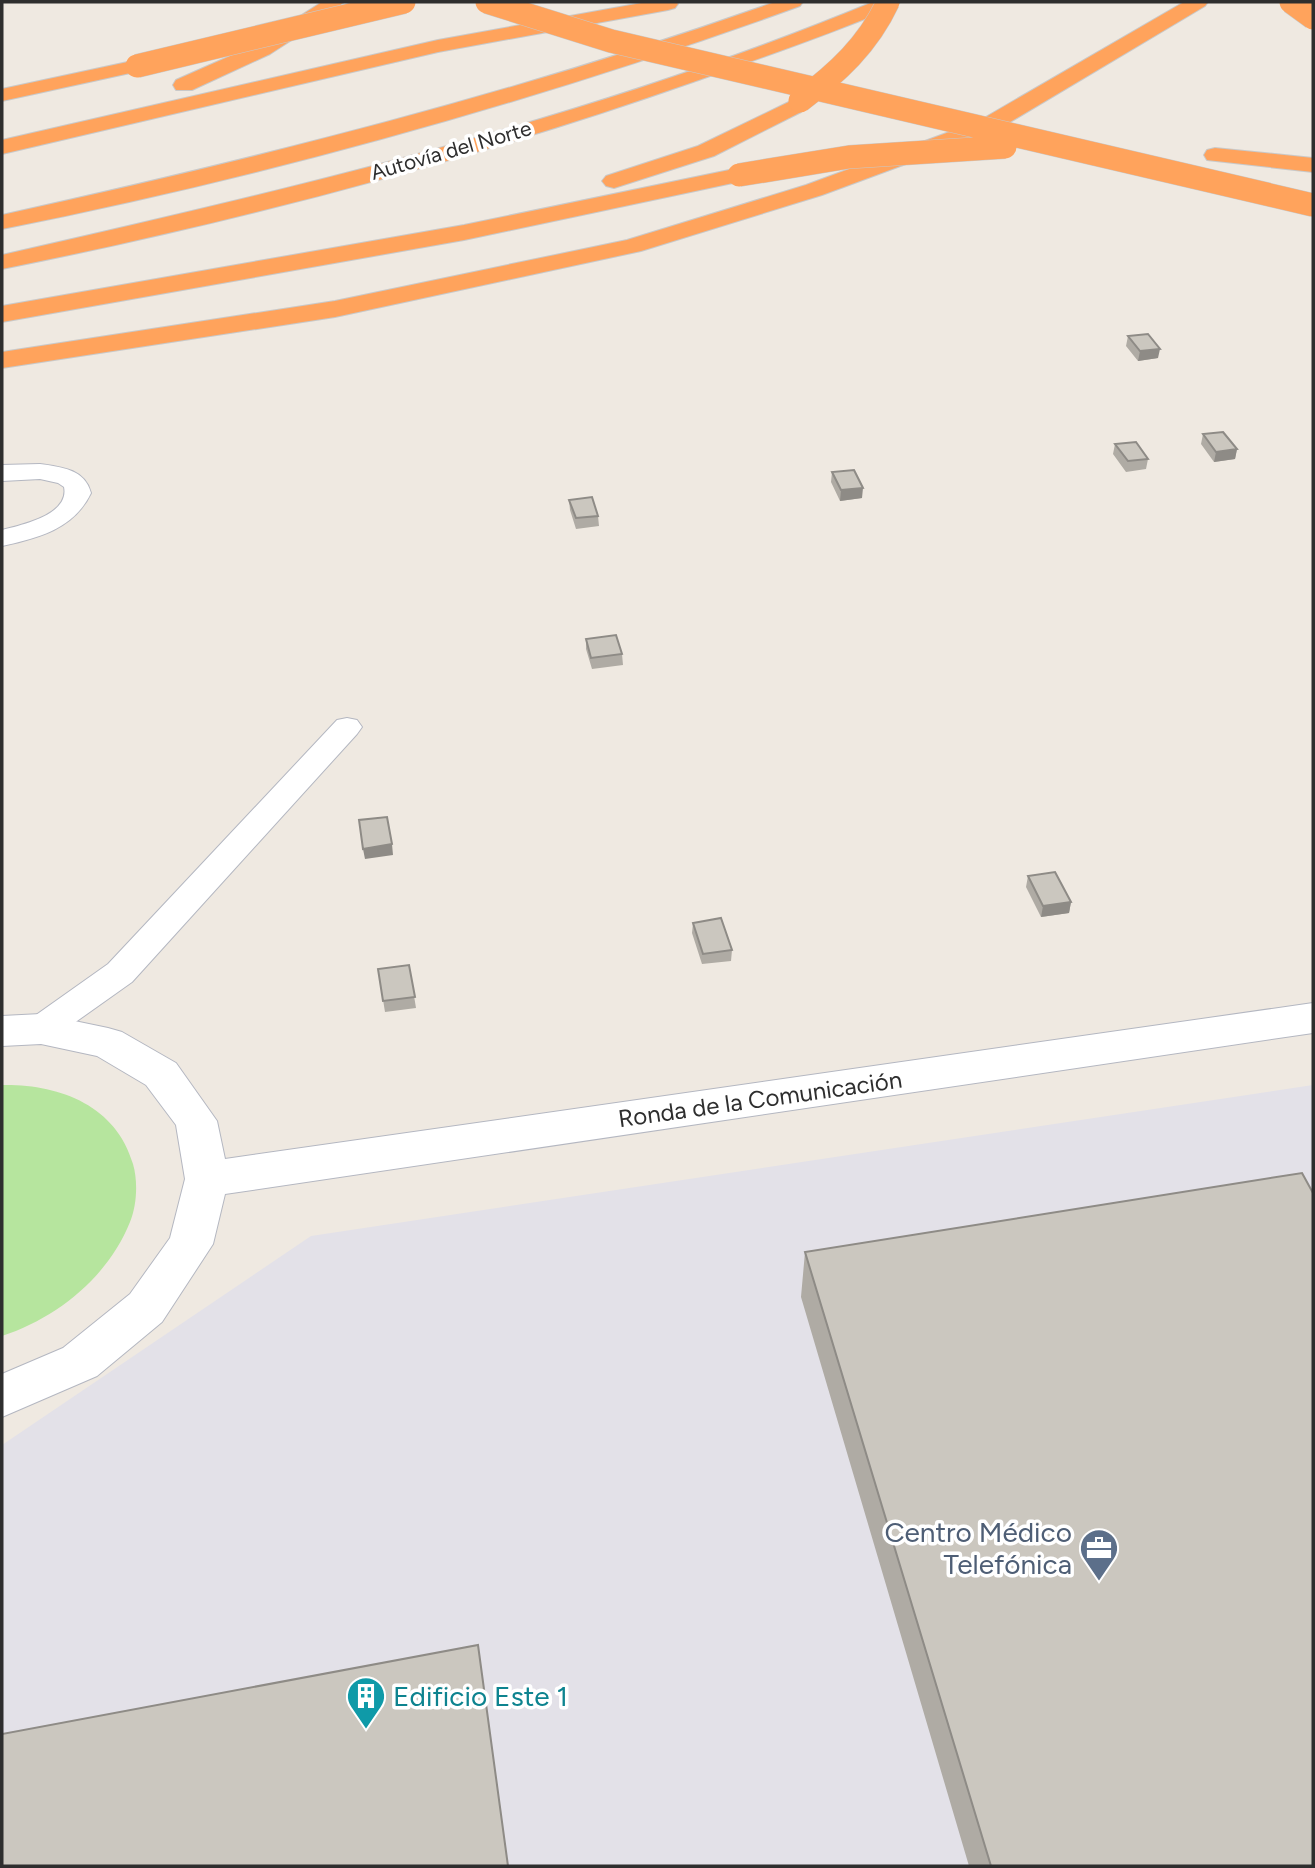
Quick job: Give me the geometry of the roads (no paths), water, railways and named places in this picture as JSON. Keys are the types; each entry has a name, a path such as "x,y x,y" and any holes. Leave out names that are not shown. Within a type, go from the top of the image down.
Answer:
{"highway":[{"path":"2,136 99,113 217,74 290,35 334,2"},
{"path":"2,96 404,2"},
{"path":"487,2 611,41 1313,205"},
{"name":"Autovía del Norte","path":"2,222 184,182 396,128 697,38 793,2"},
{"path":"421,240 565,198 706,151 793,107 848,64 878,26 889,2"},
{"name":"Autovía del Norte","path":"2,262 227,212 440,156 628,98 854,18 889,2"},
{"path":"2,360 335,309 645,242 814,190 987,126 1198,2"},
{"path":"1275,2 1313,15"},
{"path":"1291,2 1313,15"},
{"path":"2,147 438,46 668,4"},
{"path":"2,314 421,240 625,201 739,175 849,157 1028,145 1215,156 1313,165"}],"street":[{"name":"Ronda de la Comunicación","path":"207,1180 1313,1018"},
{"path":"2,1396 79,1362 146,1308 191,1244 207,1180 196,1121 161,1074 108,1043 21,1030"}],"lane":[{"path":"2,474 21,470 53,472 74,484 77,495 71,506 59,517 2,538"},
{"path":"21,1030 120,972 347,727"}],"place":[{"name":"Centro Médico Telefónica","path":"1099,1582"},
{"name":"Edificio Este 1","path":"366,1730"}]}
